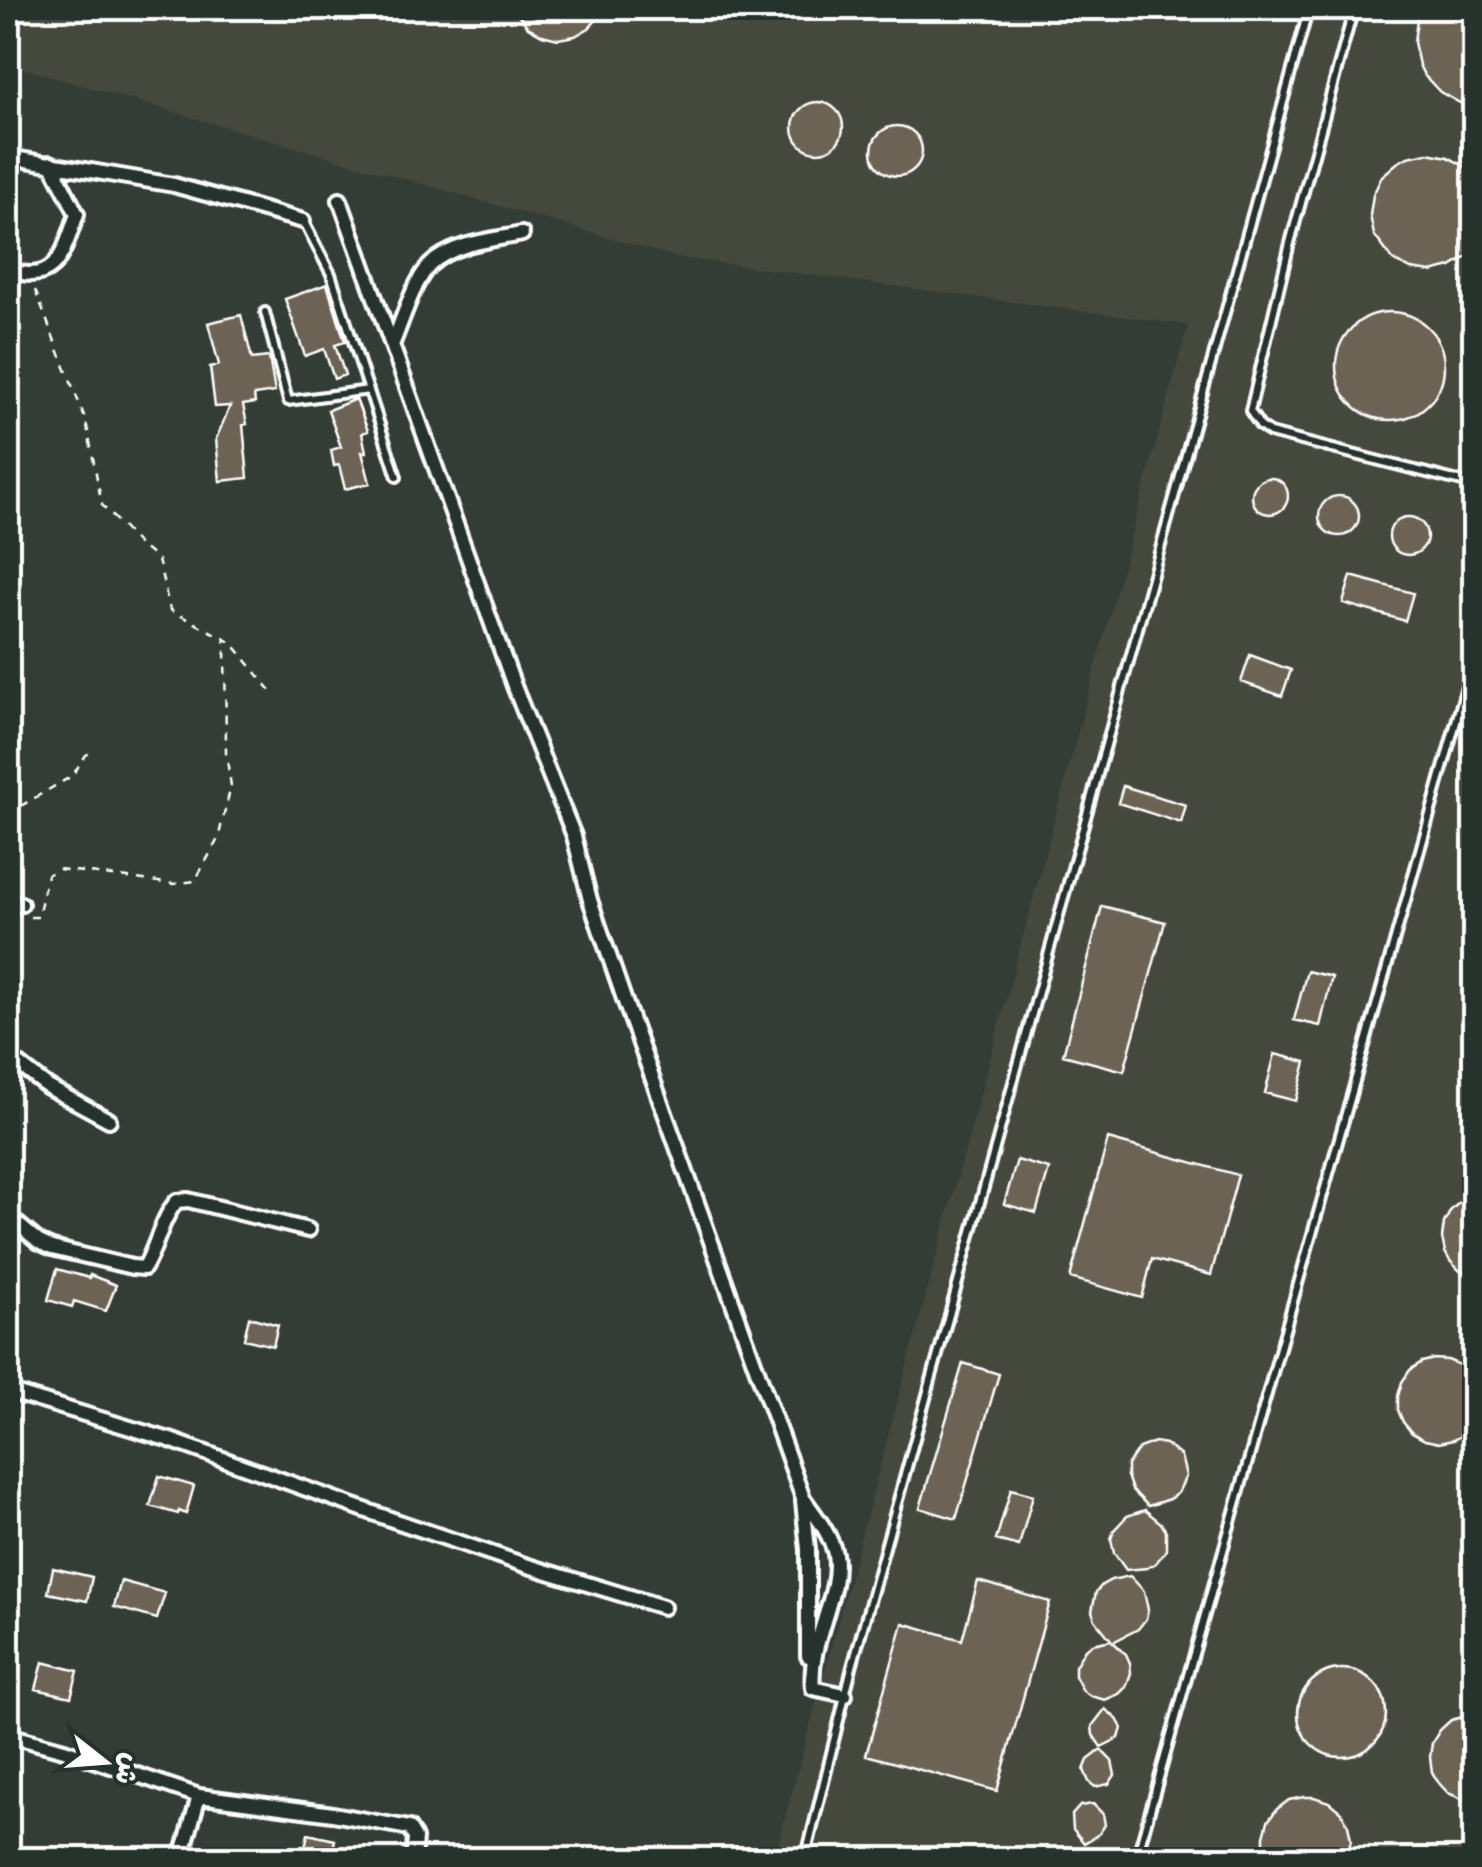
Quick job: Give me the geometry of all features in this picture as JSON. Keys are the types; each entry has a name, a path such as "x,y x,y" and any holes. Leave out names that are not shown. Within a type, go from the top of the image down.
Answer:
{"street":[{"path":"8,157 174,185 303,221"},
{"path":"8,269 30,274 52,268 64,252 77,214 51,163"},
{"path":"340,200 514,686 574,836 595,916 802,1498 813,1688 845,1694"},
{"path":"392,345 430,265 458,248 522,234"},
{"path":"9,1058 48,1088 109,1120"},
{"path":"8,1216 52,1248 144,1268 177,1201 188,1200 308,1230"},
{"path":"8,1390 170,1440 525,1565 663,1607"},
{"path":"802,1498 825,1529 834,1554 835,1578 812,1671"},
{"path":"8,1735 199,1796 409,1828 415,1838 413,1860"},
{"path":"181,1860 199,1796"}],"lane":[{"path":"804,1860 845,1694 1308,8"},
{"path":"1354,8 1290,243 1250,411 1270,433 1474,485"},
{"path":"303,221 331,274 397,477"},
{"path":"265,312 288,401 369,390"},
{"path":"1136,1860 1474,658"}],"path":[{"path":"30,274 86,421 102,505 137,544 158,560 170,610 231,642 273,693"},
{"path":"14,905 22,917 38,917 47,874 60,869 174,884 195,882 218,839 231,786 226,754 225,638"},
{"path":"8,835 19,807 72,776 86,755 94,751"}],"shaded area":[{"path":"8,8 1474,8 1474,1859 774,1859 1188,325 676,257 8,64"}],"building":[{"path":"513,8 607,8 589,28 558,39 528,27"},
{"path":"1423,8 1474,8 1474,105 1460,103 1440,92 1424,75 1414,42"},
{"path":"818,102 836,109 843,127 836,145 818,152 800,145 793,127 800,109"},
{"path":"897,126 914,134 922,151 914,168 897,176 880,168 872,151 880,134"},
{"path":"1428,153 1448,157 1466,167 1474,177 1474,248 1451,267 1431,272 1411,269 1393,260 1374,235 1370,215 1373,195 1382,176 1408,157"},
{"path":"327,284 345,342 335,345 345,375 334,379 324,349 305,356 285,299"},
{"path":"1390,312 1411,316 1428,328 1440,345 1444,366 1440,387 1428,404 1411,416 1390,420 1369,416 1352,404 1340,387 1336,366 1340,345 1352,328 1369,316"},
{"path":"241,315 252,359 269,357 275,392 254,395 255,403 243,405 248,478 220,481 216,439 230,406 215,407 210,367 219,365 208,323"},
{"path":"356,399 368,431 362,433 366,452 362,452 370,483 345,489 339,465 334,466 331,450 341,447 328,410"},
{"path":"1270,478 1283,483 1288,496 1283,509 1270,514 1257,509 1252,496 1257,483"},
{"path":"1339,496 1353,502 1359,516 1353,530 1339,536 1325,530 1319,516 1325,502"},
{"path":"1408,517 1421,523 1427,536 1421,549 1408,555 1395,549 1389,536 1395,523"},
{"path":"1351,576 1413,593 1405,621 1343,603"},
{"path":"1250,655 1291,670 1282,696 1241,682"},
{"path":"1123,786 1186,805 1181,823 1118,803"},
{"path":"1102,906 1165,922 1124,1071 1063,1055"},
{"path":"1307,971 1332,977 1320,1026 1294,1020"},
{"path":"1275,1054 1306,1062 1296,1101 1265,1093"},
{"path":"1108,1139 1238,1175 1211,1275 1152,1259 1142,1298 1070,1278"},
{"path":"1017,1160 1049,1169 1036,1213 1004,1204"},
{"path":"1474,1195 1474,1277 1450,1261 1442,1238 1451,1210"},
{"path":"57,1269 116,1285 106,1311 74,1301 72,1307 48,1300"},
{"path":"249,1317 278,1325 273,1346 244,1339"},
{"path":"1434,1359 1462,1366 1474,1380 1474,1421 1466,1433 1439,1443 1412,1433 1398,1410 1402,1382 1410,1370"},
{"path":"963,1363 999,1374 956,1519 920,1508"},
{"path":"1155,1442 1181,1456 1186,1476 1178,1493 1148,1506 1132,1490 1127,1465 1139,1448"},
{"path":"159,1476 194,1486 186,1514 150,1506"},
{"path":"1011,1489 1033,1495 1019,1546 996,1540"},
{"path":"1145,1510 1166,1531 1166,1550 1147,1568 1126,1570 1114,1553 1111,1539 1127,1516"},
{"path":"53,1568 92,1577 87,1601 48,1593"},
{"path":"1130,1576 1144,1591 1148,1610 1138,1629 1113,1642 1126,1654 1131,1673 1126,1687 1105,1700 1083,1691 1075,1676 1075,1666 1085,1649 1111,1640 1092,1611 1096,1592 1111,1580"},
{"path":"121,1581 165,1593 157,1619 114,1607"},
{"path":"978,1581 1050,1602 997,1791 866,1755 903,1623 962,1640"},
{"path":"43,1662 78,1671 71,1697 36,1689"},
{"path":"1342,1669 1359,1672 1373,1682 1383,1696 1383,1730 1373,1744 1359,1754 1342,1757 1325,1754 1311,1744 1301,1730 1298,1713 1301,1696 1311,1682 1325,1672"},
{"path":"1105,1709 1122,1728 1119,1738 1101,1747 1092,1726"},
{"path":"1474,1714 1474,1800 1448,1793 1432,1772 1430,1757 1440,1730 1451,1720"},
{"path":"1101,1750 1112,1761 1115,1775 1109,1784 1095,1787 1084,1770 1088,1760"},
{"path":"1304,1797 1329,1802 1341,1812 1351,1840 1346,1860 1268,1860 1264,1836 1268,1821 1289,1800"},
{"path":"1093,1804 1103,1814 1105,1825 1084,1843 1073,1829 1072,1815 1080,1806"},
{"path":"308,1834 335,1840 330,1860 302,1860"}]}
